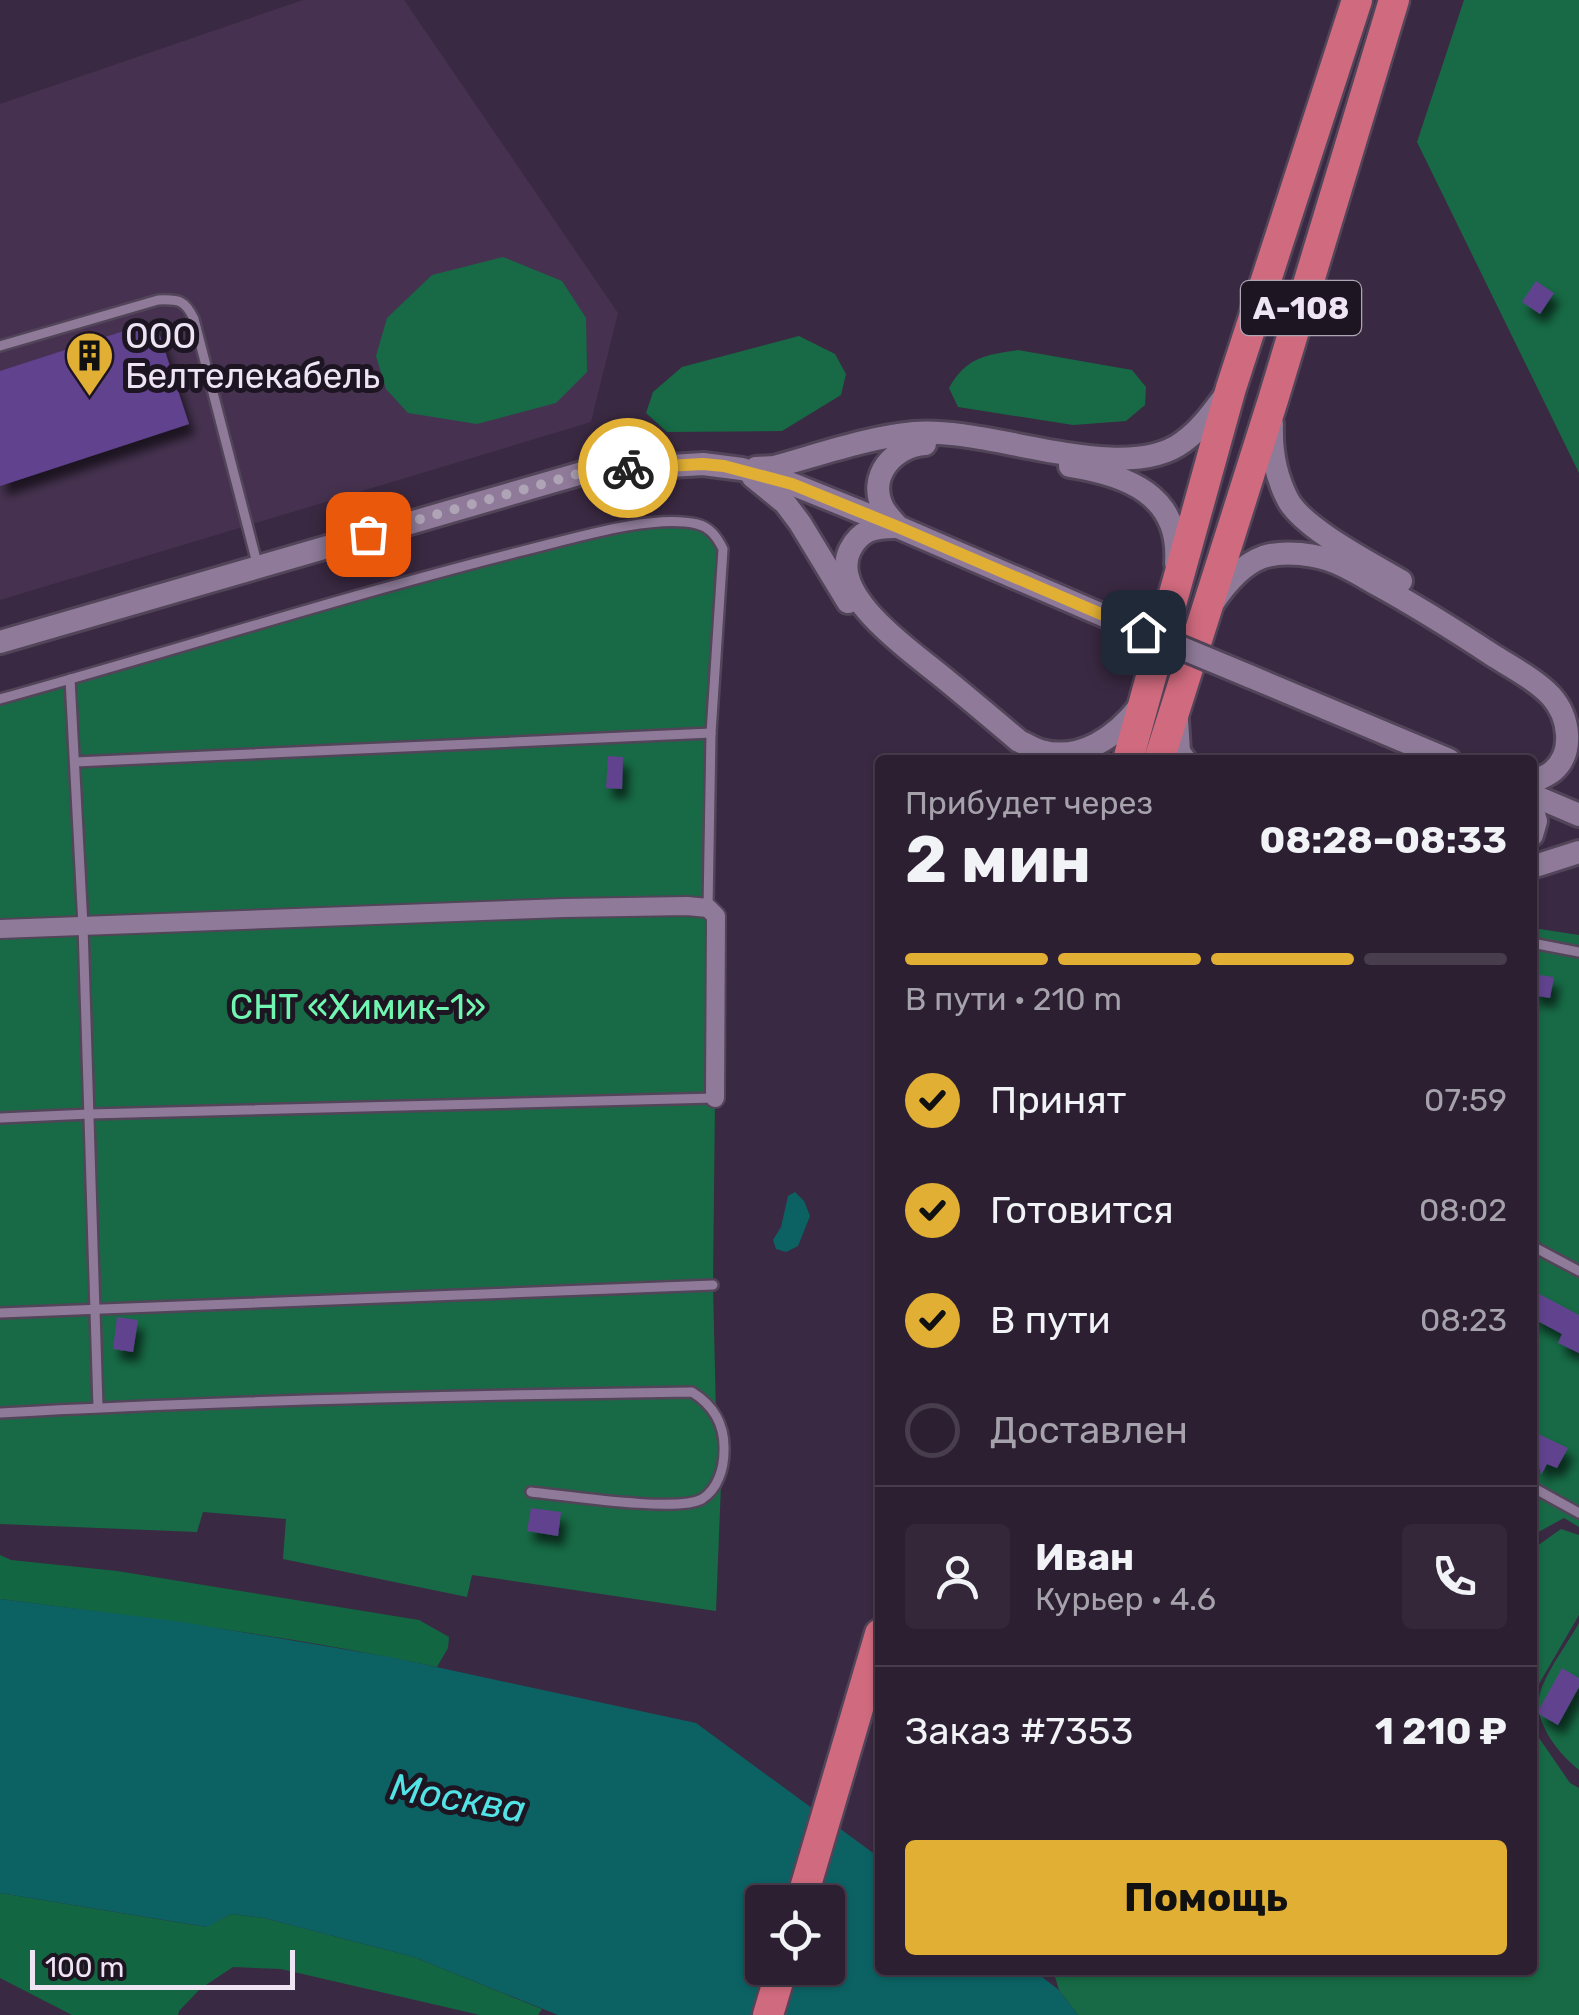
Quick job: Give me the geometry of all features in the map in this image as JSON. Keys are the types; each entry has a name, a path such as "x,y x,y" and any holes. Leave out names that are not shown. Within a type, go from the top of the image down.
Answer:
{"highway":[{"name":"А-108","path":"1129,755 1231,388 1357,0"},
{"name":"А-108","path":"1161,755 1394,0"},
{"path":"806,1885 875,1651"},
{"path":"768,2015 777,1985"}],"street":[{"path":"742,470 774,467 915,432 1132,459 1166,452 1182,443 1204,423 1231,388"},
{"path":"1273,400 1273,453 1288,501 1304,520 1522,657 1567,696 1579,713"},
{"path":"898,527 884,510 879,487 884,466 909,446 921,443 1092,470 1144,490 1172,522 1177,548 1174,597"},
{"path":"0,642 588,471 703,464 792,484 1437,755"},
{"path":"742,470 784,503 800,522 840,592 871,632 1012,755"},
{"path":"898,527 875,527 858,538 846,560 850,583 877,622 1019,740 1039,751 1063,754 1090,747 1126,725 1145,698"},
{"path":"1206,615 1243,568 1264,557 1310,555 1336,562 1422,609 1552,696 1566,728 1566,747 1563,759 1551,773 1537,780"},
{"path":"1180,693 1176,726 1181,755"},
{"path":"1537,797 1579,815"},
{"path":"1537,865 1579,852"},
{"path":"0,930 564,908 708,908 716,916 715,1098"}],"lane":[{"path":"0,346 158,300 176,299 187,305 194,319 258,566"},
{"path":"0,699 409,580 616,528 670,521 700,524 715,534 723,549 711,732 708,908"},
{"path":"70,679 83,926 98,1407"},
{"path":"75,762 711,732"},
{"path":"1537,944 1579,952"},
{"path":"0,1118 715,1098"},
{"path":"1537,1249 1579,1271"},
{"path":"0,1313 712,1286"},
{"path":"0,1413 98,1407 692,1392 716,1414 723,1434 721,1474 702,1499 674,1506 530,1492"},
{"path":"1537,1490 1579,1514"}],"shaded area":[{"name":"ООО Белтелекабель","path":"303,0 404,0 618,313 591,422 0,600 0,104"},
{"path":"0,1555 11,1560 117,1571 419,1620 449,1637 448,1648 437,1667 274,1637 0,1599"},
{"path":"0,1893 206,1927 231,1914 264,1918 414,1957 542,2009 538,2015 480,2015 281,1969 233,1967 200,1989 178,2015 72,2015 0,1978"}],"green space":[{"path":"1464,0 1579,0 1579,473 1417,142"},
{"path":"503,257 562,281 586,318 587,372 556,403 477,424 408,413 386,389 376,356 387,318 432,275"},
{"path":"799,336 835,354 846,374 841,395 782,431 667,432 646,413 653,392 682,367"},
{"path":"1018,350 1132,370 1146,387 1145,405 1126,421 1073,425 958,407 949,388 962,370 987,356"},
{"name":"СНТ «Химик-1»","path":"700,524 723,549 711,733 708,908 715,1098 716,1414 723,1434 716,1611 472,1575 467,1597 283,1559 286,1519 203,1512 197,1532 0,1524 0,699 616,528"},
{"path":"1537,929 1579,935 1579,1527 1564,1518 1537,1533"},
{"path":"1561,1529 1579,1535 1579,1615 1537,1687 1537,1546"},
{"path":"1579,1623 1579,1770 1547,1733 1539,1699 1550,1671"},
{"path":"1537,1735 1570,1783 1579,1788 1579,2015 1078,2015 1059,1990 1054,1975 1537,1975"}],"water":[{"path":"795,1192 810,1216 798,1246 786,1252 776,1249 773,1240 781,1227 788,1196"},
{"name":"Москва","path":"0,1599 182,1622 390,1657 696,1723 875,1854 875,1975 1040,1975 1059,1990 1078,2015 558,2015 414,1957 264,1918 231,1914 207,1927 0,1893"}],"building":[{"path":"1536,281 1554,293 1540,314 1522,302"},
{"name":"ООО Белтелекабель","path":"155,321 189,424 0,486 0,371"},
{"path":"608,756 623,757 622,789 606,788"},
{"path":"1537,975 1554,977 1550,998 1537,996"},
{"path":"1537,1293 1579,1315 1579,1353 1558,1343 1562,1334 1537,1321"},
{"path":"117,1317 138,1320 133,1352 113,1349"},
{"path":"1537,1433 1568,1448 1557,1468 1547,1464 1541,1475"},
{"path":"531,1508 561,1512 558,1536 527,1531"},
{"path":"1562,1668 1579,1678 1579,1687 1558,1725 1537,1713"}],"way so far":[{"path":"368,534 588,471 628,468"}],"place":[{"name":"ООО Белтелекабель","path":"90,398"}],"route":[{"path":"628,468 724,466 792,484 1143,632"}]}
